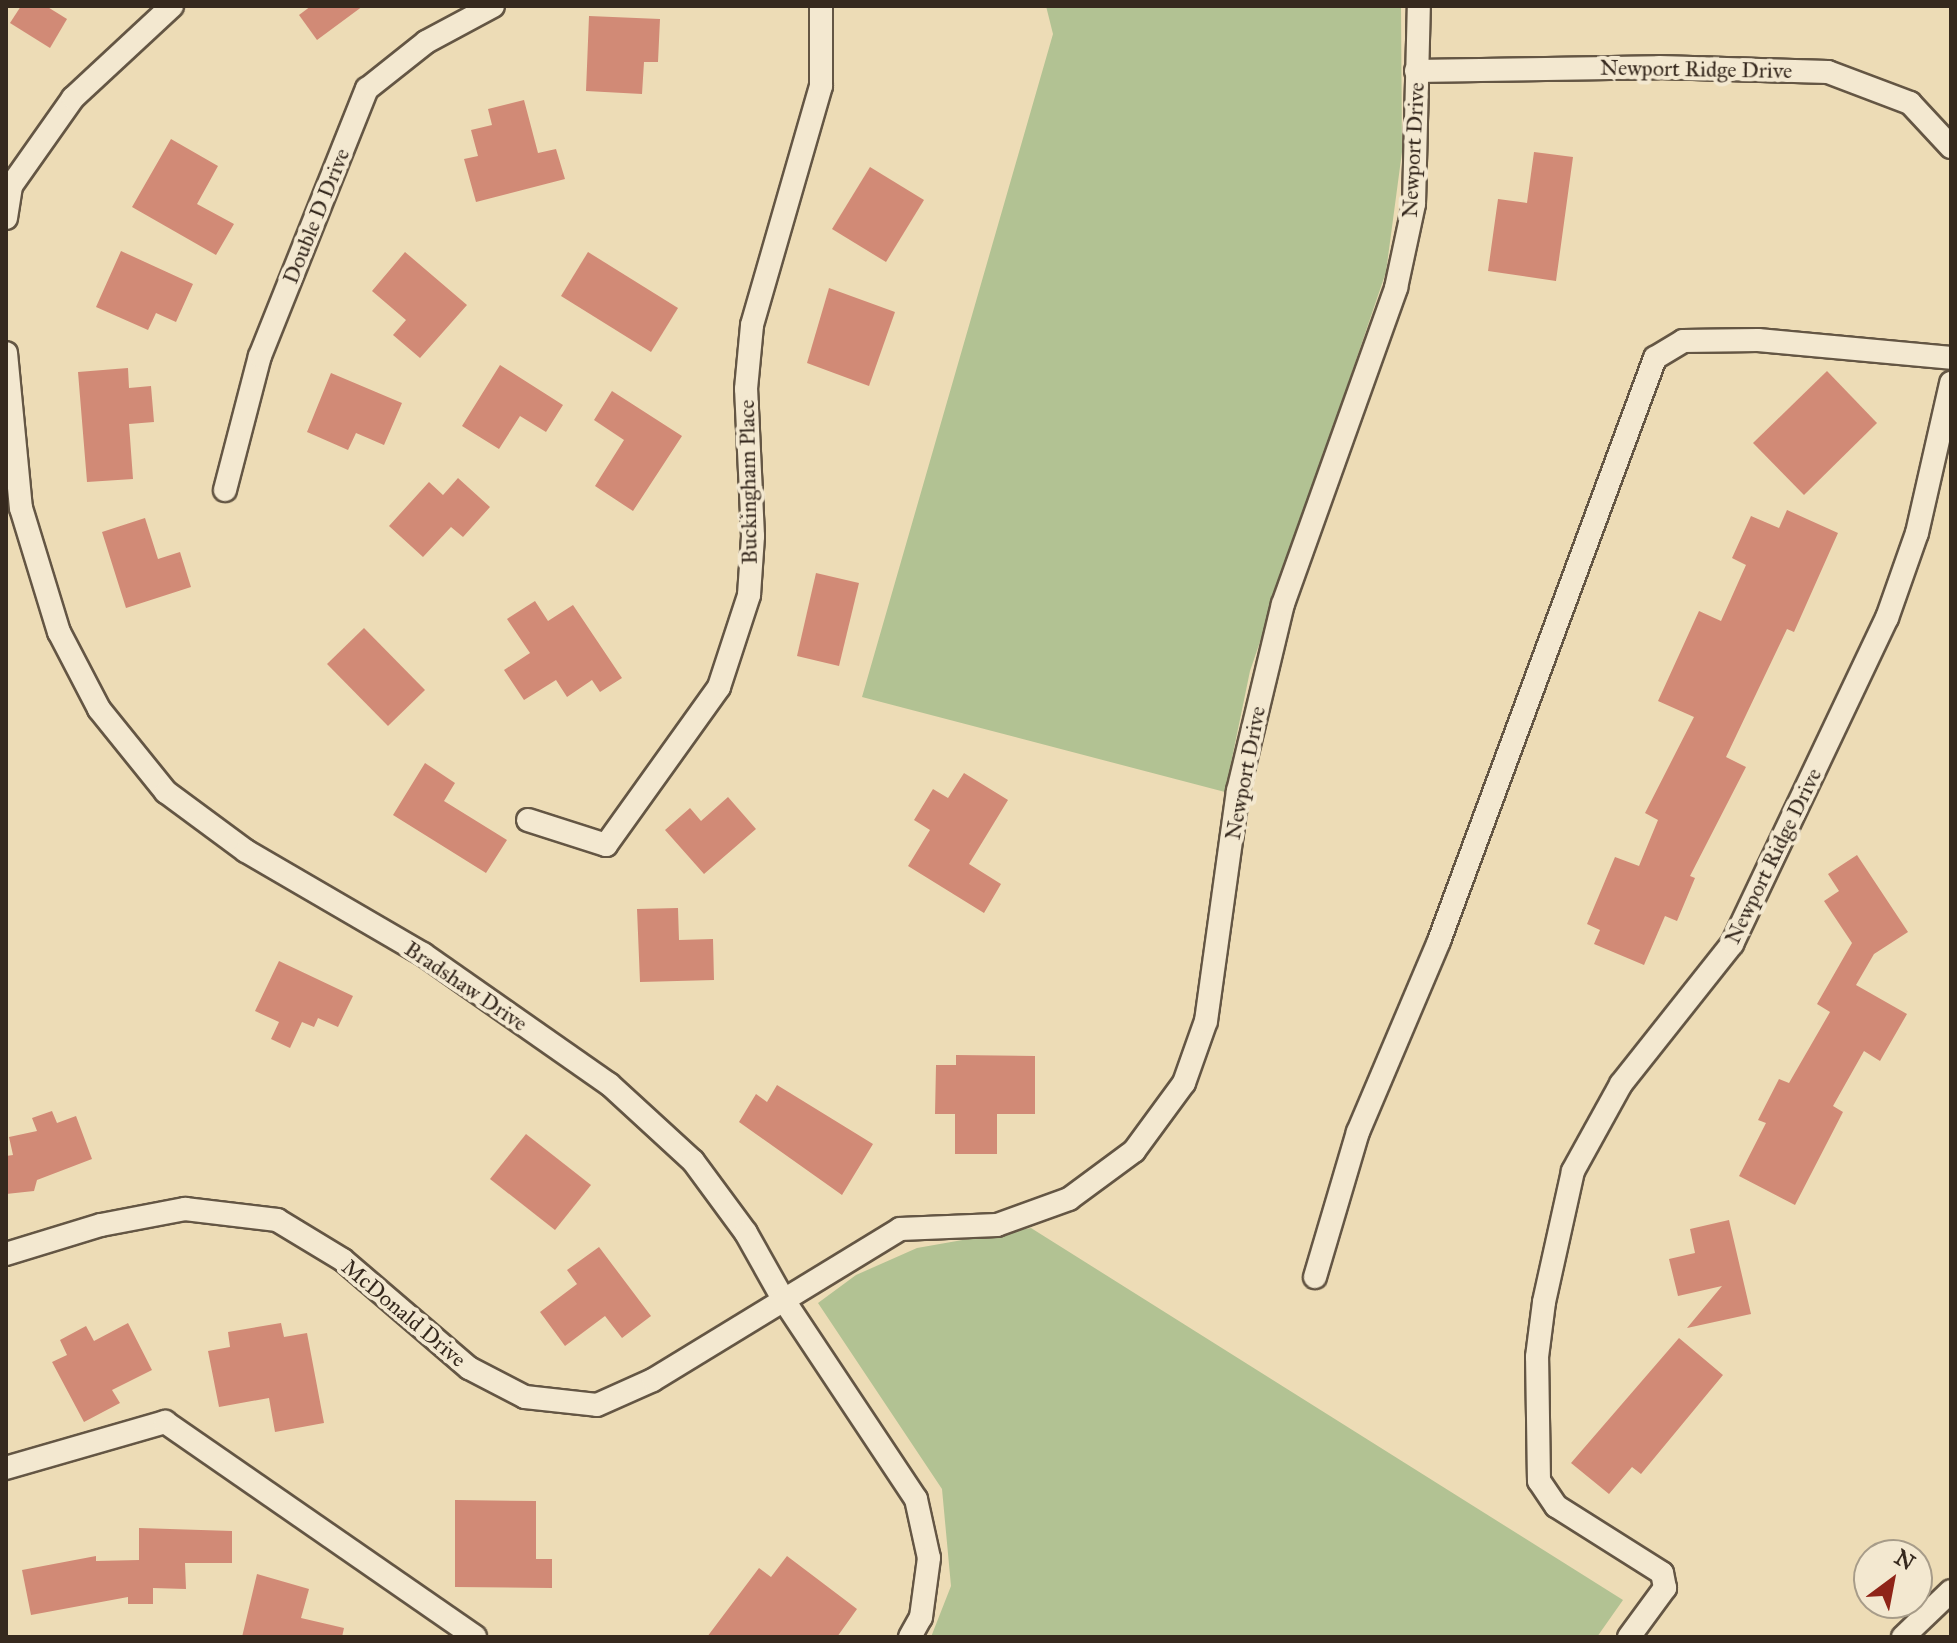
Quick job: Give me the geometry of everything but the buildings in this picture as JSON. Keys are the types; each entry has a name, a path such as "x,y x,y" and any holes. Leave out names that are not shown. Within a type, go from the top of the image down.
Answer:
{"street":[{"path":"6,218 8,186 73,98 172,6"},
{"name":"Double D Drive","path":"225,490 260,356 367,89 426,42 493,6"},
{"name":"Buckingham Place","path":"528,820 606,845 719,687 749,595 753,536 746,389 752,325 821,86 821,6"},
{"name":"Newport Drive","path":"783,1299 900,1229 997,1225 1069,1199 1134,1151 1184,1083 1206,1021 1238,791 1283,604 1396,288 1414,204 1419,6"},
{"name":"Newport Ridge Drive","path":"1416,71 1659,67 1828,72 1910,103 1951,147"},
{"path":"1315,1277 1358,1132 1439,941 1655,358 1683,341 1758,340 1951,358"},
{"name":"Bradshaw Drive","path":"6,353 21,508 59,632 99,709 166,792 246,851 423,954 609,1084 693,1161 746,1233 783,1299 916,1499 929,1558 921,1617 910,1637"},
{"name":"Newport Ridge Drive","path":"1629,1637 1665,1588 1662,1573 1556,1506 1539,1481 1537,1357 1544,1302 1573,1171 1621,1084 1732,944 1887,618 1917,533 1951,383"},
{"name":"McDonald Drive","path":"6,1254 101,1225 185,1209 277,1220 343,1260 469,1368 525,1397 597,1405 653,1380 783,1299"},
{"path":"6,1468 165,1422 475,1637"},
{"path":"1903,1637 1951,1591"}],"green space":[{"path":"1046,6 1401,6 1402,152 1386,272 1250,671 1225,792 862,697 1053,34"},
{"path":"1031,1228 1623,1600 1597,1637 931,1637 951,1586 942,1489 818,1303 856,1275 917,1248"}]}
